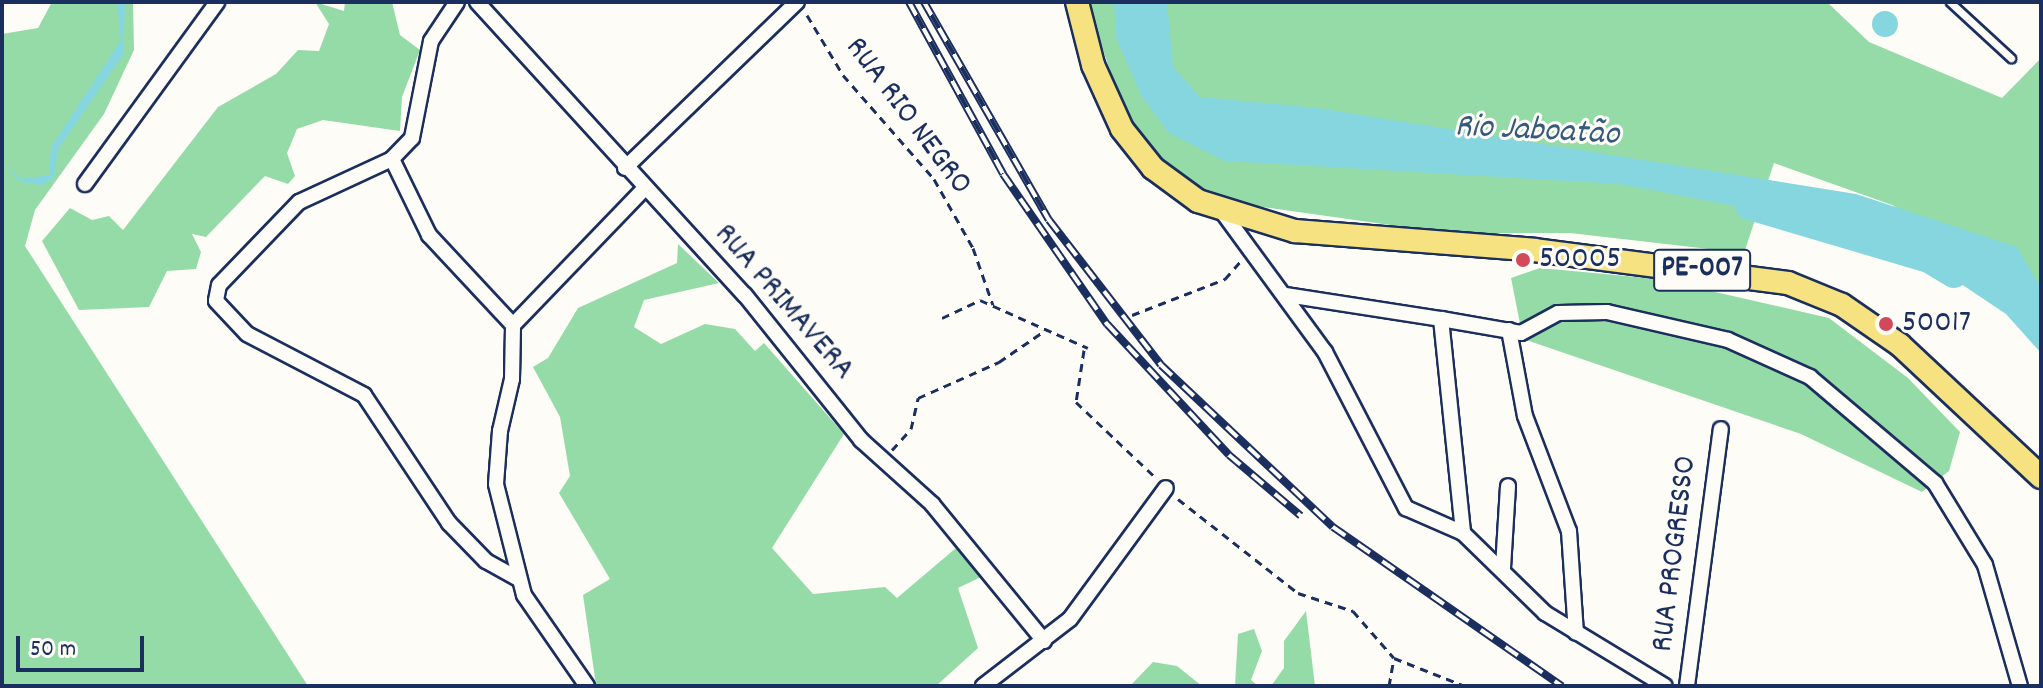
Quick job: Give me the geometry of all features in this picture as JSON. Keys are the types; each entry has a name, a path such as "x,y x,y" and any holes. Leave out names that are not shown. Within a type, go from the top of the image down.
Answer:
{"main road":[{"name":"PE-007","path":"1077,2 1093,65 1122,129 1169,182 1221,210 1295,231 1534,250 1788,283 1842,305 1900,345 2041,477"}],"street":[{"path":"85,184 217,2"},
{"path":"457,2 431,41 419,126 392,159 299,202 228,275 216,293 220,312 272,349 364,395 449,523 486,561 519,579"},
{"name":"RUA PRIMAVERA","path":"477,2 644,189 745,295 882,459 932,504 1044,641"},
{"path":"625,168 798,2"},
{"path":"392,159 429,235 513,325"},
{"path":"587,686 519,579 496,484 513,325 644,189"},
{"path":"1221,210 1242,247 1286,295 1340,376 1401,502 1463,533 1576,633 1665,686"},
{"path":"1286,295 1526,332 1558,313 1607,312 1728,340 1810,377 1935,483 1985,565 2020,686"},
{"path":"1441,319 1463,533"},
{"path":"1509,330 1525,416 1569,531 1576,633"},
{"name":"RUA PROGRESSO","path":"1687,686 1721,429"},
{"path":"1503,568 1508,486"},
{"path":"983,686 1044,641 1099,587 1166,488"}],"lane":[{"path":"1950,2 2011,58"}],"path":[{"name":"RUA RIO NEGRO","path":"798,2 843,75 934,179 973,248 993,305"},
{"path":"1132,315 1236,269"},
{"path":"942,318 973,299 993,305 1086,349 1076,402 1166,488 1298,593 1353,611 1394,658 1465,686"},
{"path":"882,459 907,436 918,398 999,362 1047,329"},
{"path":"1389,686 1394,658"}],"green space":[{"path":"52,2 133,2 134,50 104,114 35,210 25,246 308,686 2,686 2,34 38,28"},
{"path":"315,2 344,11 345,2 392,2 400,35 420,50 402,97 400,131 323,120 297,129 287,153 295,176 288,184 265,176 206,237 192,234 201,252 196,269 167,271 149,307 79,310 42,241 70,208 92,220 109,216 123,230 218,107 276,74 298,50 319,51 329,24"},
{"path":"1086,2 1827,2 1869,42 2002,98 2041,58 2041,288 1892,205 1774,163 1744,253 1570,233 1447,233 1214,200 1169,171 1129,124"},
{"path":"678,244 719,283 644,300 634,327 661,344 705,324 735,329 755,351 764,343 844,434 772,548 813,594 885,587 897,598 956,548 981,577 958,588 978,648 936,686 596,685 583,595 610,579 559,493 570,476 560,417 533,367 548,358 578,308 677,263"},
{"path":"1540,268 1658,279 1829,318 1908,378 1960,432 1949,471 1922,492 1801,434 1523,339 1511,278"},
{"path":"1306,611 1315,686 1271,686 1284,668 1284,641"},
{"path":"1254,629 1262,651 1251,680 1258,686 1235,686 1238,634"},
{"path":"1153,662 1177,666 1202,686 1130,686"}],"water":[{"path":"117,2 125,2 123,55 58,149 54,178 42,185 21,182 2,164 22,179 49,175 51,147 121,40"},
{"name":"Rio Jaboatão","path":"1114,2 1167,2 1173,67 1200,97 1317,108 1856,194 2017,247 2041,288 2041,353 2006,314 1888,235 1620,184 1225,161 1169,133 1142,97 1116,38"},
{"path":"1885,11 1894,15 1898,24 1894,33 1885,37 1876,33 1872,24 1876,15"}],"waterway":[{"name":"Rio Jaboatão","path":"1750,205 1929,258 1954,273"}],"railway":[{"path":"909,2 1003,174 1107,324 1229,455 1301,516"},
{"path":"924,2 1049,220 1161,365 1333,527 1562,686"}],"place":[{"name":"50005","path":"1523,260"},
{"name":"50017","path":"1886,324"}]}
